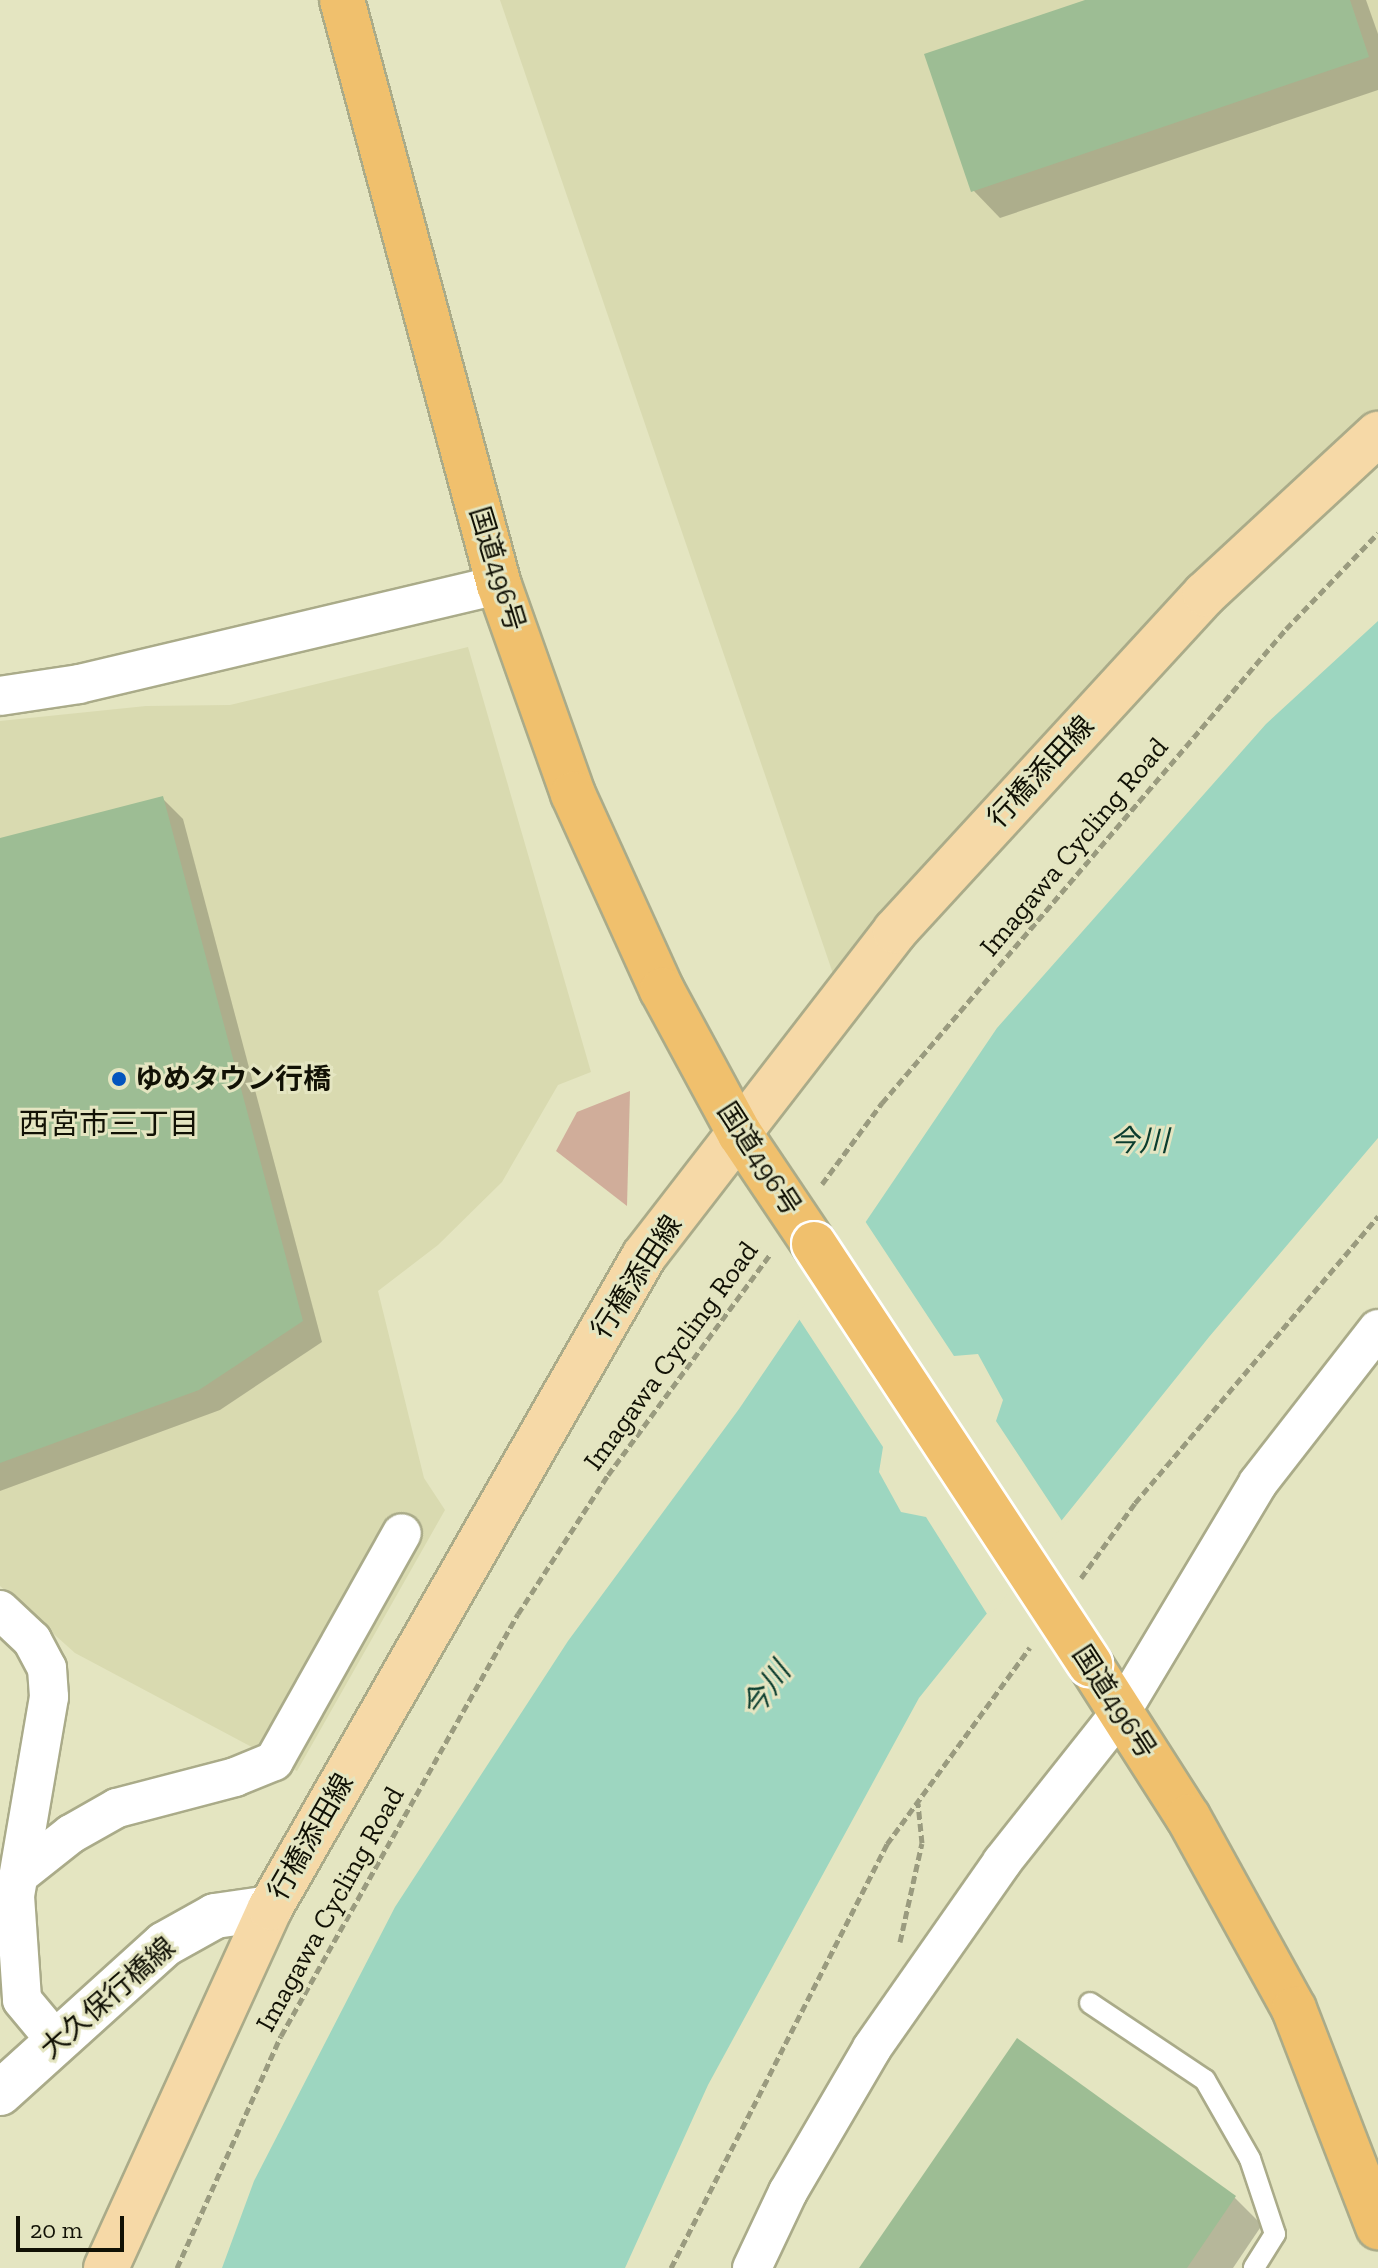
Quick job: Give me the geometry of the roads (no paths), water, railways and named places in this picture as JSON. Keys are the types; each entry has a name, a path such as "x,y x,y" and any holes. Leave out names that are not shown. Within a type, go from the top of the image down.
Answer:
{"highway":[{"name":"国道496号","path":"342,0 499,585 573,794 662,990 796,1244 1090,1664 1188,1817 1294,2009 1378,2227"}],"main road":[{"name":"行橋添田線","path":"106,2268 270,1908 644,1256 895,931 1205,594 1378,434"},
{"name":"大久保行橋線","path":"0,2093 165,1944 215,1916 270,1908"}],"street":[{"path":"0,696 79,684 499,585"},
{"path":"752,2268 788,2192 872,2048 1002,1862 1121,1712 1258,1483 1378,1329"},
{"path":"19,1875 71,1834 117,1808 235,1777 274,1761 402,1533"},
{"path":"0,1610 32,1640 47,1668 49,1697 15,1896 22,2000 57,2042"}],"lane":[{"path":"1090,2003 1205,2080 1250,2159 1275,2234 1254,2268"}],"water":[{"name":"今川","path":"1378,621 1378,1138 1209,1337 919,1698 708,2085 625,2268 222,2268 254,2181 395,1907 568,1641 739,1409 997,1028 1266,724"}],"place":[{"name":"ゆめタウン行橋","path":"119,1079"}],"district":[{"name":"西宮市三丁目","path":"109,1124"}]}
